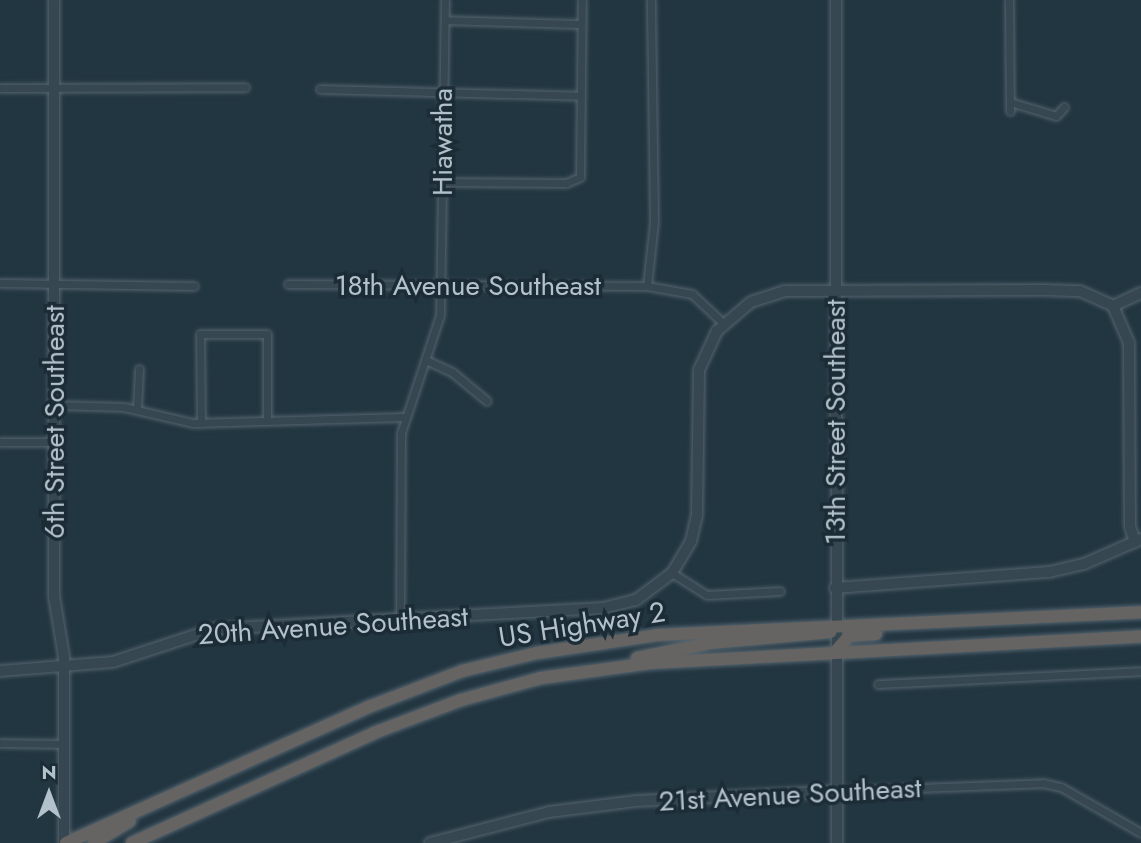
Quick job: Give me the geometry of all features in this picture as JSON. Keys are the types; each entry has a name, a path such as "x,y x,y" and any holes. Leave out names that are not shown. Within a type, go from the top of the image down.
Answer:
{"highway":[{"name":"US Highway 2","path":"65,843 422,685 537,653 657,635 1141,612"},
{"path":"835,652 849,636 944,629 1026,617"},
{"path":"600,669 690,646 803,638 830,633 835,627"},
{"name":"US Highway 2","path":"132,843 420,714 501,687 600,669 835,652 1141,636"},
{"path":"94,843 181,790"}],"street":[{"name":"6th Street Southeast","path":"54,0 54,596 65,668 65,843"},
{"name":"Hiawatha","path":"400,620 404,417 440,315 443,284 445,0"},
{"path":"443,182 576,181 581,171 582,0"},
{"path":"647,286 654,222 650,0"},
{"name":"13th Street Southeast","path":"836,0 837,843"},
{"path":"1009,0 1010,111"},
{"path":"445,20 582,24"},
{"path":"0,88 245,87"},
{"path":"320,89 443,92 456,96 581,96"},
{"path":"1010,102 1056,116 1064,107"},
{"path":"0,284 194,286"},
{"name":"18th Avenue Southeast","path":"288,284 647,286 692,294 724,324"},
{"path":"780,591 707,595 672,573 691,541 697,515 699,370 709,343 724,324 766,295 836,290 1080,291 1113,306 1129,342 1130,526 1138,540 1084,564 1049,572 835,588"},
{"path":"1113,306 1141,293"},
{"path":"201,423 200,334 267,334 267,419"},
{"path":"426,360 452,372 487,401"},
{"path":"137,410 139,369"},
{"path":"56,405 137,410 201,423 404,417"},
{"path":"0,442 55,442"},
{"name":"20th Avenue Southeast","path":"0,671 65,668 131,658 214,629 603,608 649,594 672,573"},
{"path":"878,684 1141,671"},
{"path":"0,743 63,744"},
{"name":"21st Avenue Southeast","path":"430,843 549,812 636,802 1043,783 1061,787 1141,833"}]}
